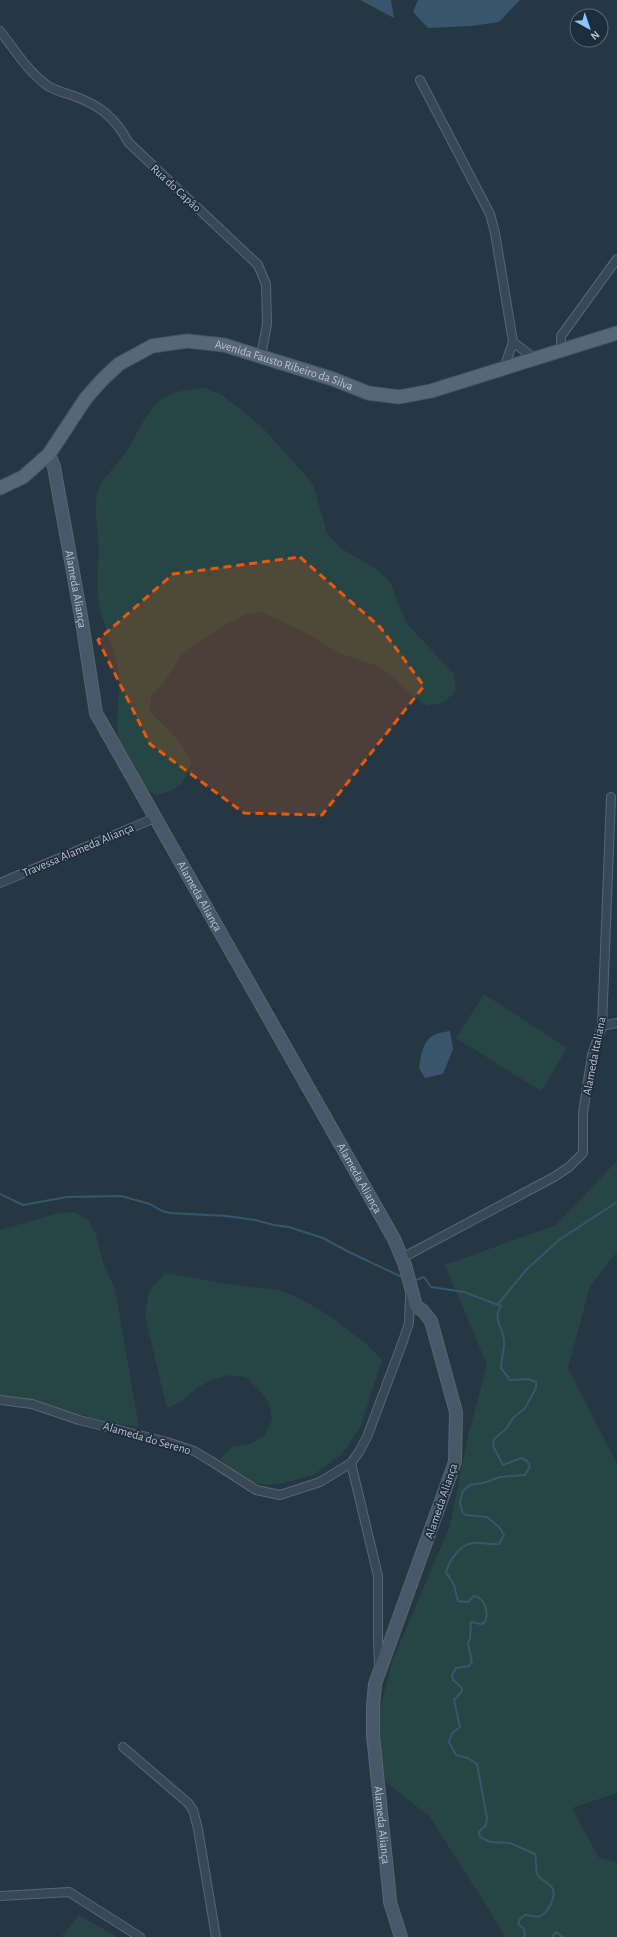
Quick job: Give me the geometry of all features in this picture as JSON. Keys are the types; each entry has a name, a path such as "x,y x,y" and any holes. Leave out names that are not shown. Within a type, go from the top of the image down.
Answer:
{"main road":[{"name":"Avenida Fausto Ribeiro da Silva","path":"0,488 24,477 49,454 86,398 119,364 152,346 187,341 224,345 333,379 368,393 399,397 430,391 617,333"}],"street":[{"name":"Rua do Capão","path":"0,31 36,77 50,87 104,110 116,122 128,142 258,265 266,284 267,324 261,356"},
{"path":"420,80 490,214 495,234 513,342 504,368"},
{"path":"561,350 561,336 617,259"},
{"path":"513,342 534,358"},
{"name":"Alameda Aliança","path":"49,454 54,467 57,482 82,622 96,713 376,1206 403,1261 411,1284 416,1306 423,1311 431,1321 456,1412 455,1462 380,1670 373,1694 373,1735 390,1902 401,1937"},
{"name":"Alameda Italiana","path":"403,1261 554,1177 569,1167 583,1152 583,1113 590,1063 602,1026 611,797"},
{"name":"Travessa Alameda Aliança","path":"0,882 155,818"},
{"path":"602,1026 617,1023"},
{"name":"Alameda do Sereno","path":"0,1400 32,1404 79,1420 167,1442 194,1451 256,1490 280,1495 320,1482 351,1462 367,1437 409,1323 411,1284"},
{"path":"351,1462 378,1576 378,1638 380,1670"},
{"path":"123,1747 188,1803 193,1810 216,1937"},
{"path":"0,1896 69,1892 140,1937"}],"highlighted area":[{"path":"300,557 380,627 424,686 322,815 244,813 150,744 98,640 173,574"}],"green space":[{"path":"205,388 222,395 261,426 313,484 327,533 339,547 374,568 389,580 407,624 454,674 456,691 444,702 427,706 413,696 389,674 375,665 339,653 308,634 261,612 245,615 227,624 195,644 182,655 163,684 151,696 150,712 168,729 183,747 191,762 186,776 180,785 171,791 156,795 146,789 138,781 124,754 119,740 117,722 119,687 118,670 103,620 98,597 99,544 96,504 101,484 128,449 145,419 158,402 175,393"},
{"path":"484,994 567,1048 541,1091 456,1038"},
{"path":"617,1161 617,1252 590,1286 568,1368 617,1464 617,1793 572,1808 599,1858 617,1862 617,1937 506,1937 430,1817 386,1782 376,1725 392,1662 450,1526 469,1432 487,1365 445,1265 556,1225"},
{"path":"75,1212 89,1221 96,1235 103,1263 115,1290 139,1427 111,1423 19,1398 0,1398 0,1230 58,1213"},
{"path":"165,1273 241,1286 279,1290 295,1296 325,1313 365,1343 382,1360 360,1428 342,1454 313,1475 280,1484 257,1484 231,1469 220,1458 233,1447 251,1444 265,1435 272,1419 269,1402 246,1377 230,1375 214,1379 200,1386 178,1403 167,1408 145,1316 149,1291"},
{"path":"79,1915 117,1937 61,1937"}],"water":[{"path":"360,0 391,0 394,18 362,1"},
{"path":"418,0 520,0 499,22 471,26 428,28 413,12"},
{"path":"450,1031 453,1049 443,1074 425,1078 419,1068 426,1042 435,1035"}],"waterway":[{"path":"0,1194 23,1205 67,1197 121,1196 150,1204 162,1211 170,1213 227,1216 289,1227 323,1238 404,1278"},
{"path":"498,1304 526,1270 559,1240 617,1202"},
{"path":"413,1281 424,1277 431,1287 464,1292 501,1306 498,1315 504,1340 501,1368 510,1380 528,1379 536,1382 536,1388 525,1408 513,1418 506,1429 494,1439 493,1446 503,1465 521,1458 527,1461 530,1466 525,1475 500,1477 483,1483 470,1485 463,1491 460,1502 462,1511 465,1515 487,1517 499,1527 504,1535 499,1544 473,1543 464,1546 452,1558 446,1572 454,1585 458,1601 468,1602 474,1596 478,1597 483,1602 487,1614 485,1622 481,1624 471,1622 470,1639 468,1644 472,1662 469,1666 456,1668 452,1675 453,1680 462,1688 462,1691 454,1700 460,1727 452,1733 449,1742 456,1755 468,1758 477,1764 487,1818 486,1825 479,1832 480,1837 490,1842 510,1843 535,1854 536,1871 541,1879 551,1886 554,1893 552,1902 544,1914 537,1917 525,1915 520,1919 518,1924 524,1929 525,1937"},
{"path":"552,1937 556,1932 563,1937"}]}
